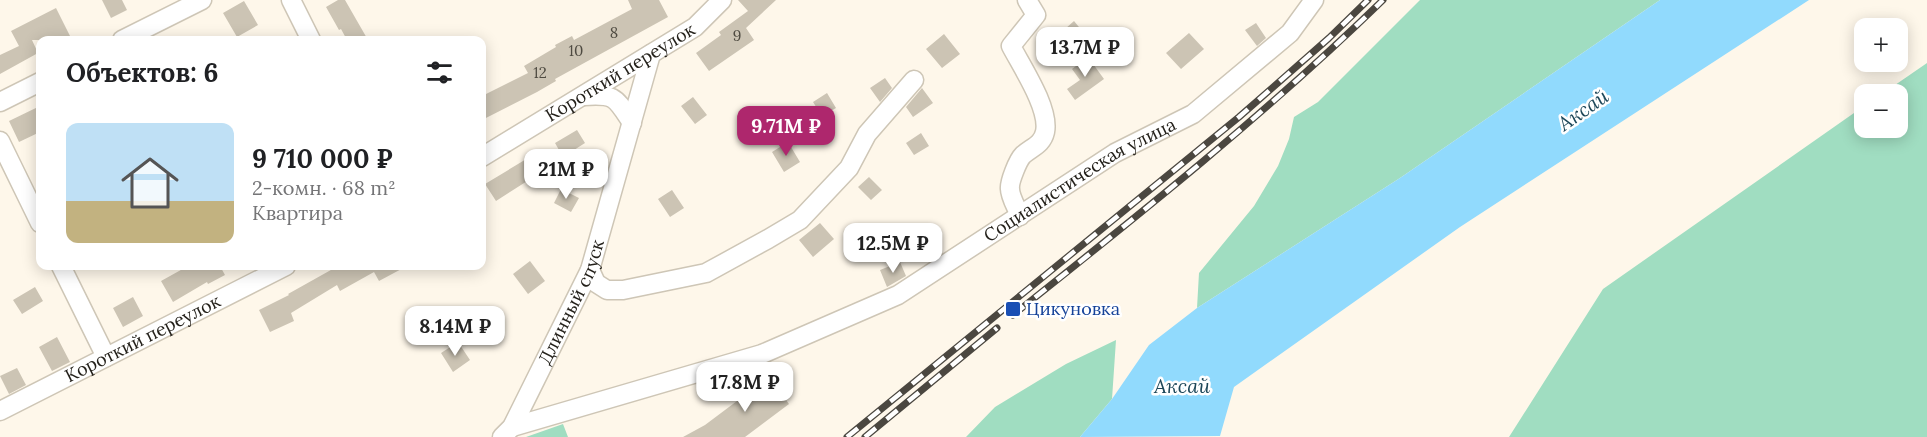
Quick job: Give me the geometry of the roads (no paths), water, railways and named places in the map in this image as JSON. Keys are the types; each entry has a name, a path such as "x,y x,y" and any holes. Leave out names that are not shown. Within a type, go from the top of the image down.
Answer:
{"street":[{"path":"130,36 202,0"},
{"path":"291,0 309,36"},
{"name":"Короткий переулок","path":"486,155 695,27 722,0"},
{"path":"1020,216 1010,189 1012,179 1018,161 1024,154 1040,144 1046,131 1042,105 1011,46 1036,15 1027,0"},
{"name":"Социалистическая улица","path":"507,432 762,354 898,295 1115,153 1193,114 1290,33 1314,0"},
{"name":"Длинный спуск","path":"507,432 590,270 651,54"},
{"path":"590,270 596,283 607,290 623,290 706,273 768,239 800,220 849,168 867,134 914,80"},
{"path":"0,102 36,84"},
{"path":"582,96 604,94 616,99 632,123"},
{"path":"0,141 36,215"},
{"path":"63,270 106,357"},
{"name":"Короткий переулок","path":"0,411 277,270"}],"water":[{"name":"Аксай","path":"1660,0 1809,0 1460,227 1234,387 1220,436 1080,437 1112,399 1149,345 1197,308 1400,178"}],"railway":[{"path":"847,437 1239,117 1329,38 1368,0"},
{"path":"1013,315 1248,123 1383,0"},
{"path":"865,437 997,328"}],"place":[{"name":"Цикуновка","path":"1013,309"}]}
